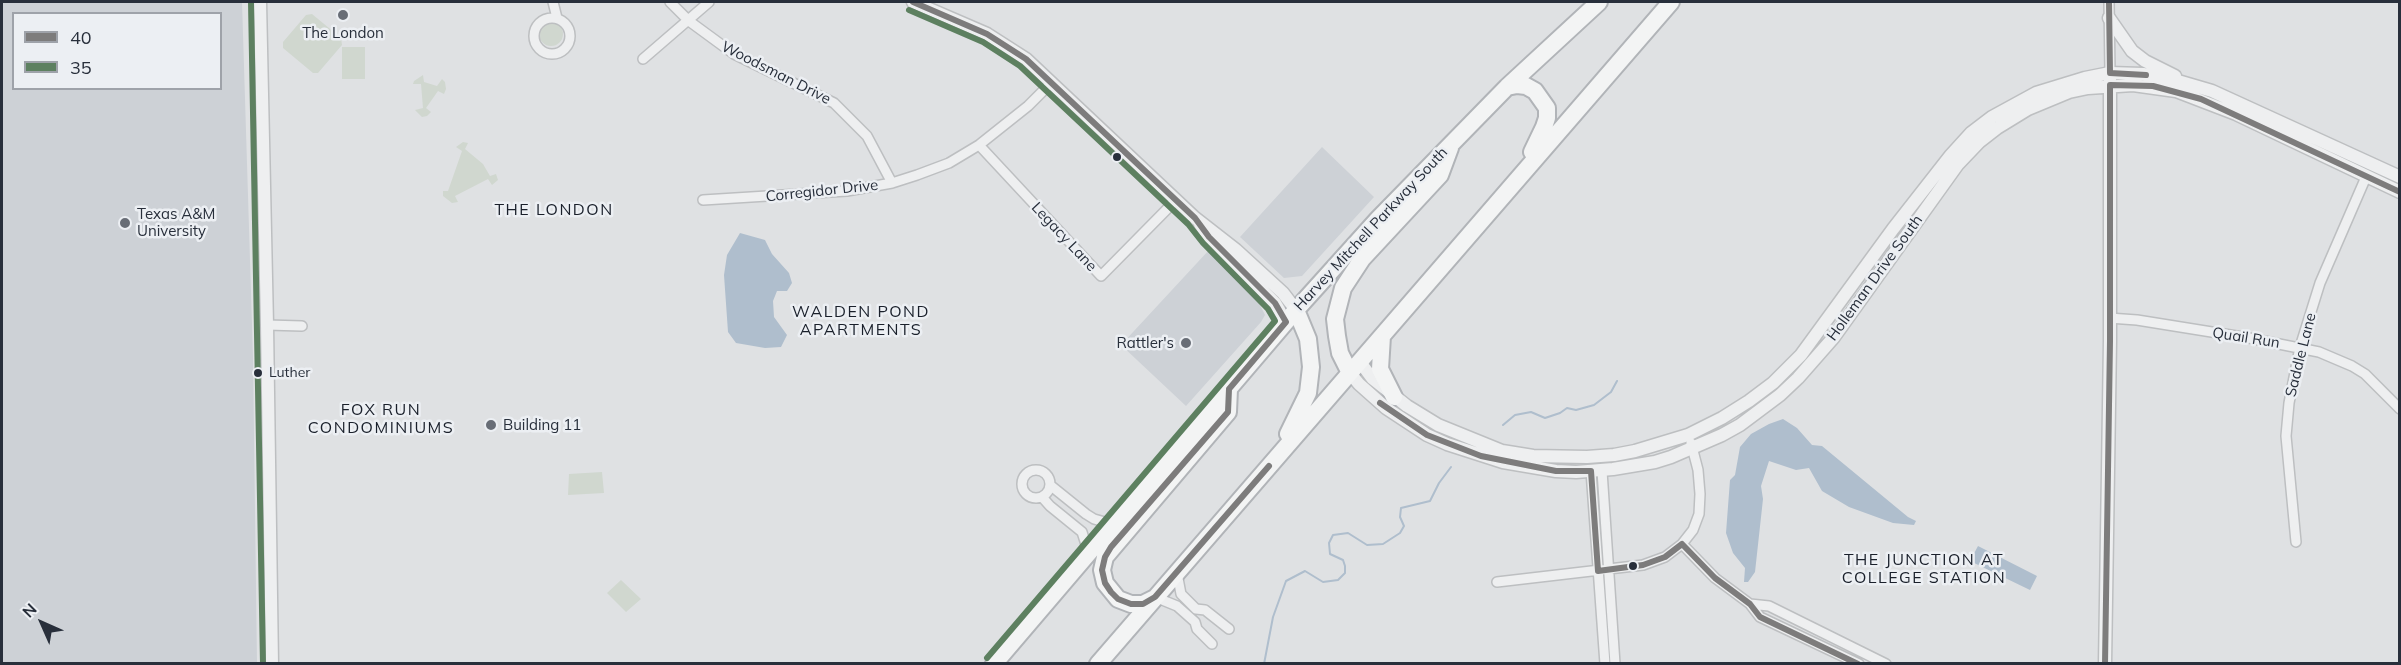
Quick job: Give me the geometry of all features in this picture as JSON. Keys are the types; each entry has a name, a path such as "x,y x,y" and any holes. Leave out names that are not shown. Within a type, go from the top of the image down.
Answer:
{"highway":[{"name":"Harvey Mitchell Parkway South","path":"994,663 1291,316 1452,141 1599,2"},
{"path":"1098,663 1671,2"},
{"path":"1507,87 1526,86 1542,98 1547,108 1544,127 1521,174"},
{"path":"1350,373 1340,353 1335,318 1347,278 1368,252 1440,175 1452,141"},
{"path":"1269,466 1297,419 1308,393 1311,354 1306,333 1291,316"},
{"path":"1383,334 1380,369 1394,397"},
{"path":"1155,597 1143,604 1131,604 1118,598 1105,583 1102,570 1105,557 1228,412 1229,389"}],"street":[{"path":"260,2 272,663"},
{"path":"553,2 557,18 568,27 569,42 559,53 544,53 534,42 536,26 549,17 557,18"},
{"name":"Woodsman Drive","path":"670,2 689,21 734,54 834,103 867,136 892,183"},
{"path":"643,59 709,2"},
{"path":"913,2 999,40 1026,59 1176,200 1236,250 1282,294 1291,316"},
{"path":"2105,663 2109,318 2109,2"},
{"path":"2109,18 2132,51 2145,61 2192,84"},
{"name":"Holleman Drive South","path":"1362,359 1368,374 1394,397 1438,425 1502,452 1533,456 1614,455 1688,435 1749,401 1773,383 1801,355 1919,195 1971,133 1992,117 2036,93 2077,80 2110,79 2143,74 2192,84 2266,114 2400,177"},
{"name":"Holleman Drive South","path":"1350,373 1386,408 1409,425 1447,444 1513,464 1556,471 1597,471 1654,462 1693,448 1740,425 1798,378 1834,337 1958,164 1979,142 2014,116 2048,99 2110,79 2201,99 2400,192"},
{"name":"Corregidor Drive","path":"703,200 813,195 892,183 949,163 979,145 1020,113 1052,82"},
{"name":"Legacy Lane","path":"979,145 1101,276 1176,200"},
{"name":"Saddle Lane","path":"2296,542 2286,436 2289,403 2300,347 2320,283 2366,177"},
{"name":"Quail Run","path":"2109,318 2137,320 2319,352 2352,366 2376,383 2400,409"},
{"path":"267,325 302,326"},
{"path":"1497,582 1643,565 1665,557 1682,544 1693,530 1699,514 1700,494 1693,448 1688,435"},
{"path":"1038,470 1047,475 1050,485 1048,492 1042,497 1028,496 1023,490 1022,483 1030,471 1038,470"},
{"path":"1597,471 1609,569 1616,663"},
{"path":"1597,471 1598,571 1605,663"},
{"path":"1050,485 1094,519 1113,524"},
{"path":"1042,497 1082,532 1088,551"},
{"path":"1682,544 1715,578 1750,604 1760,617 1859,663"},
{"path":"1177,573 1181,594 1196,609 1204,610 1229,629"},
{"path":"1155,597 1177,606 1195,622 1197,628 1212,644"},
{"path":"1750,604 1769,606 1886,663"},
{"path":"1601,613 1612,613"}],"shaded area":[{"name":"Texas A&M University","path":"2,2 242,2 253,357 257,663 2,663"},
{"path":"312,14 341,38 342,45 318,73 313,73 283,48 283,42 306,15"},
{"path":"551,22 559,26 563,34 559,42 551,46 543,42 539,34 543,26"},
{"path":"342,47 365,47 365,79 342,79"},
{"path":"423,75 424,82 437,86 442,79 446,89 444,94 438,91 426,108 431,112 422,117 415,110 423,108 421,84 413,84"},
{"path":"463,142 468,143 465,149 483,164 490,176 496,174 498,180 492,185 488,179 455,196 458,202 452,203 443,196 443,191 448,191 462,151 456,147"},
{"path":"1322,147 1374,197 1302,276 1284,278 1240,237"},
{"path":"1209,250 1256,297 1265,315 1186,406 1121,345"},
{"path":"602,472 604,493 568,495 569,474"},
{"path":"621,580 641,599 626,612 607,593"}],"water":[{"path":"740,233 765,240 772,254 789,273 792,283 787,291 777,291 773,301 774,317 787,335 781,347 765,348 736,343 728,332 724,275 727,255"},
{"path":"1783,419 1797,428 1812,445 1822,446 1908,517 1916,521 1914,525 1893,523 1849,507 1822,491 1809,468 1796,470 1769,461 1761,486 1763,499 1755,572 1748,582 1744,582 1745,568 1733,553 1726,533 1730,480 1735,475 1740,447 1751,434"},
{"path":"1978,546 2037,576 2030,590 1970,561"}],"waterway":[{"path":"1503,425 1515,415 1531,412 1545,418 1567,408 1576,410 1594,405 1611,392 1617,381"},
{"path":"1264,664 1273,617 1286,581 1305,571 1323,582 1338,580 1345,573 1345,566 1343,560 1330,554 1329,543 1333,535 1348,533 1367,545 1383,544 1400,533 1404,526 1400,517 1401,508 1430,501 1439,483 1451,467"}],"transit line":[{"name":"35","path":"251,2 263,664"},
{"name":"40","path":"913,2 987,34 1026,59 1195,218 1209,237 1275,303 1286,322 1229,389 1228,412 1111,547 1105,557 1102,570 1105,583 1111,592 1118,599 1131,604 1143,604 1155,597 1269,466"},
{"name":"40","path":"2109,2 2110,73 2146,75"},
{"name":"35","path":"909,10 983,42 1020,66 1188,224 1203,243 1268,309 1275,321 987,658"},
{"name":"40","path":"2105,664 2110,341 2110,85 2153,86 2201,99 2400,192"},
{"name":"40","path":"1380,403 1427,435 1481,456 1556,471 1591,471 1598,571 1643,565 1665,557 1682,544 1715,578 1750,604 1760,617 1858,664"}],"place":[{"name":"The London","path":"343,15"},
{"name":"Texas A&M University","path":"125,223"},
{"name":"Rattler's","path":"1186,343"},
{"name":"Luther","path":"258,373"},
{"name":"Building 11","path":"491,425"}],"district":[{"name":"THE LONDON","path":"554,210"},
{"name":"WALDEN POND APARTMENTS","path":"861,321"},
{"name":"FOX RUN CONDOMINIUMS","path":"381,419"},
{"name":"THE JUNCTION AT COLLEGE STATION","path":"1924,569"}]}
